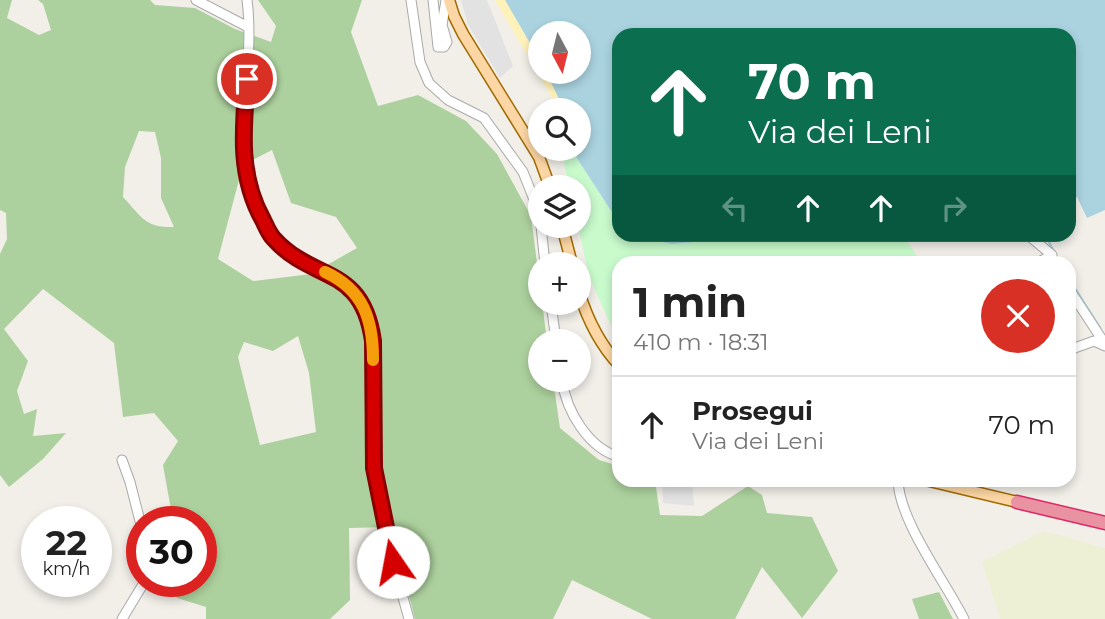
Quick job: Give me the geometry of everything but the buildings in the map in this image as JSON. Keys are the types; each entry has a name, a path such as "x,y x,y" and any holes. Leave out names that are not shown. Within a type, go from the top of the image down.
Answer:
{"highway":[{"path":"1017,502 1105,523"}],"main road":[{"path":"448,0 463,34 539,157 546,175"},
{"path":"589,315 612,359"},
{"path":"954,487 1017,502"}],"street":[{"path":"197,0 248,27"},
{"path":"247,0 242,138 246,177 256,208 273,238 299,260 340,279 362,301 371,325 374,468 393,562 409,619"},
{"path":"411,0 420,62 429,83 448,100 484,118 523,172 528,184"},
{"path":"433,0 438,47 444,47 447,42 442,25 448,0"},
{"path":"1035,242 1050,256"},
{"path":"1076,300 1105,345"},
{"path":"1076,347 1094,341 1105,345"},
{"path":"564,392 580,428 612,455"},
{"path":"122,460 136,506"},
{"path":"899,487 915,536 964,619"},
{"path":"121,619 135,597"}],"green space":[{"path":"0,0 12,0 7,18 39,35 51,30 43,4 38,0 150,0 155,5 195,8 235,29 271,42 276,26 258,0 362,0 351,32 378,106 418,95 466,121 497,154 528,211 528,238 534,238 536,252 528,252 528,315 544,315 545,329 528,329 528,392 555,392 560,428 599,460 612,464 612,487 656,487 660,515 702,516 750,487 762,495 767,513 812,517 838,571 802,618 762,567 735,619 652,619 572,580 553,619 415,619 391,527 349,528 350,600 330,619 206,619 206,607 176,597 217,597 217,506 170,506 163,465 178,441 154,413 123,417 114,343 43,289 4,329 28,361 17,391 24,414 37,409 33,436 66,433 43,459 9,487 0,475 0,254 7,239 6,213 0,210","holes":["139,131 155,132 161,158 161,198 174,227 150,223 123,197 125,167","272,150 291,203 336,217 357,248 311,274 253,281 218,259 243,165","298,336 309,373 316,432 260,445 238,357 244,342 273,351"]},
{"path":"564,161 579,161 588,175 566,175"},
{"path":"591,180 612,212 612,242 908,242 917,256 612,256 612,328 591,281 591,252 584,252 581,238 591,238"},
{"path":"1044,531 1105,548 1105,619 1000,619 982,562"},
{"path":"939,592 953,619 919,619 912,599"}],"sand":[{"path":"495,0 505,0 528,40 528,57"},
{"path":"544,84 552,84 559,98 551,96"}],"shaded area":[{"path":"461,0 487,0 513,66 500,78 468,25"},
{"path":"662,487 693,487 694,506 663,503"}],"water":[{"path":"505,0 1105,0 1105,210 1087,218 1076,197 1076,28 612,28 612,212 591,180 591,175 588,175 579,161 591,161 591,98 559,98 552,84 592,84 592,21 528,21 528,40"},
{"path":"662,242 695,242 672,244"}],"waterway":[{"path":"1049,242 1056,256"},
{"path":"1076,290 1100,328"}],"slow traffic":[{"path":"325,272 340,279 362,301 371,325 373,360"}],"route":[{"path":"247,79 242,138 246,177 256,208 273,238 299,260 340,279 362,301 371,325 374,468 393,562"}]}
